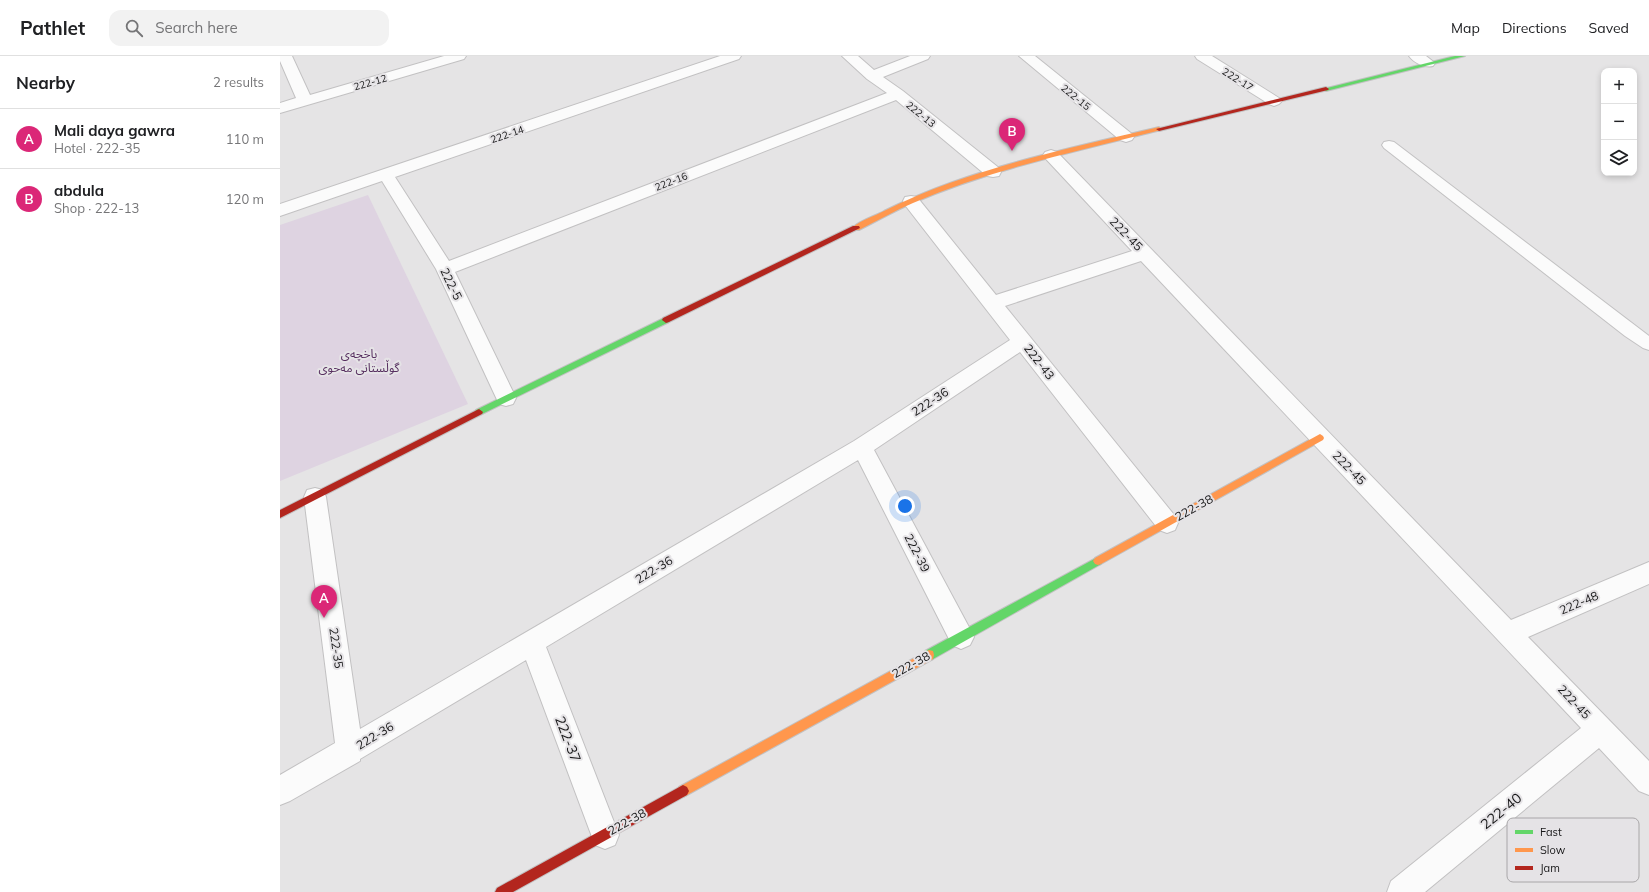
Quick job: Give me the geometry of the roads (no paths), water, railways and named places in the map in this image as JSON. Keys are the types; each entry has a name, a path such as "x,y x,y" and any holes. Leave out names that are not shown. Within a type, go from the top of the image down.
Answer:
{"street":[{"path":"285,56 305,101"},
{"name":"222-12","path":"280,108 459,56"},
{"name":"222-14","path":"280,210 734,56"},
{"name":"222-13","path":"849,56 993,172"},
{"path":"872,76 923,56"},
{"name":"222-15","path":"1026,56 1126,137"},
{"name":"222-17","path":"1202,56 1274,101"},
{"path":"280,514 506,398 911,201 993,172 1050,155 1274,101 1422,60 1462,56"},
{"name":"222-16","path":"445,269 898,94"},
{"name":"222-45","path":"1050,155 1649,781"},
{"name":"222-5","path":"386,175 445,269 506,398"},
{"name":"222-43","path":"911,201 1167,523"},
{"path":"992,304 1145,254"},
{"name":"222-36","path":"280,792 862,447 1023,341"},
{"name":"222-38","path":"501,892 1320,438"},
{"name":"222-39","path":"862,447 961,637"},
{"name":"222-35","path":"315,497 350,751"},
{"name":"222-48","path":"1508,633 1649,573"},
{"name":"222-37","path":"532,642 605,835"},
{"name":"222-40","path":"1402,892 1600,730"}],"lane":[{"path":"1389,145 1631,332 1649,344"}],"place":[{"name":"abdula","path":"1012,151"},
{"name":"Mali daya gawra","path":"324,618"}],"park label":[{"name":"باخچەی گوڵستانی مەحوی","path":"359,361"}]}
